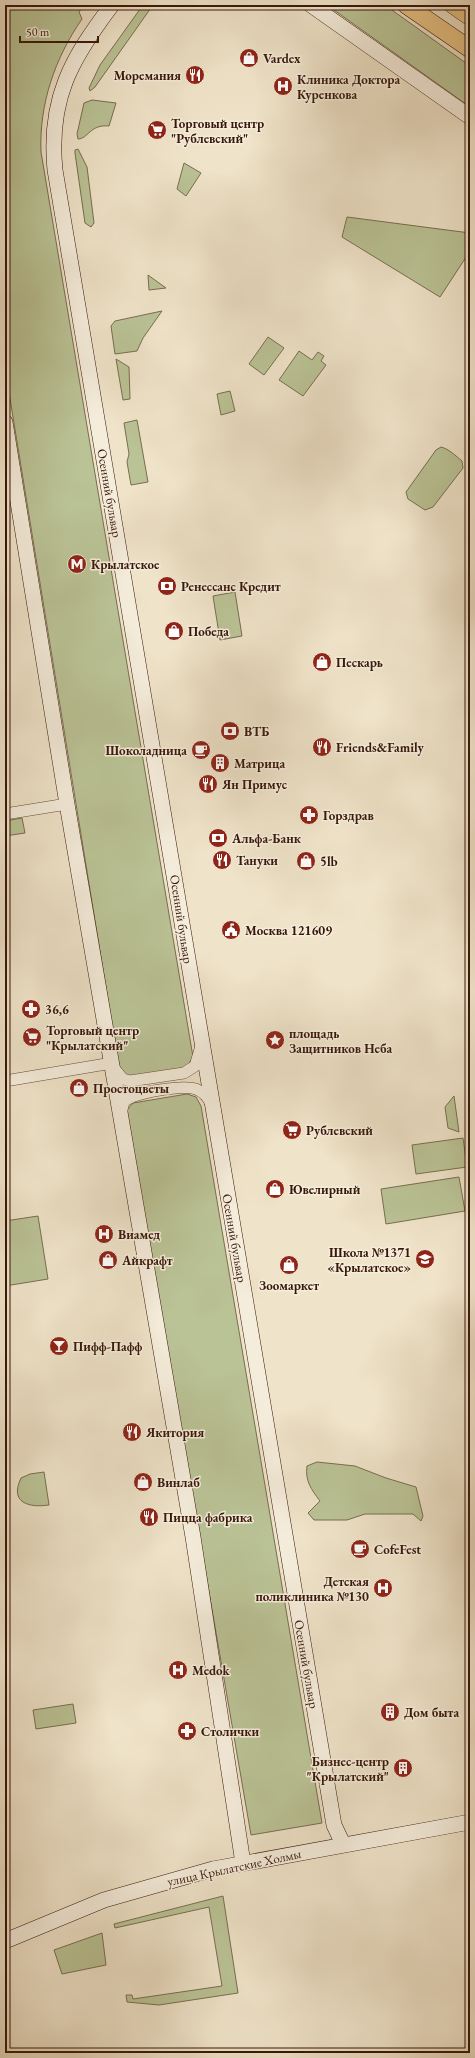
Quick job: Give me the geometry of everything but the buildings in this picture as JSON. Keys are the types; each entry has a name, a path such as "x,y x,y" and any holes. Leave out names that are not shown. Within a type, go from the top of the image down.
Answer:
{"main road":[{"path":"406,5 470,49"},
{"path":"453,5 470,17"}],"street":[{"name":"Осенний бульвар","path":"112,5 87,39 67,75 56,111 53,151 334,1825 343,1844"},
{"path":"311,5 470,117"},
{"path":"5,422 67,804 193,1537 243,1863"},
{"path":"5,814 67,804"},
{"path":"112,1065 123,1079 130,1081 184,1073 195,1066 203,1040"},
{"path":"5,1081 112,1065"},
{"path":"121,1118 122,1105 129,1097 183,1087 197,1090 204,1094 208,1098 215,1114"},
{"name":"улица Крылатские Холмы","path":"5,1941 104,1900 184,1877 243,1863 470,1822"}],"green space":[{"path":"5,5 84,5 79,12 82,19 64,49 46,99 41,134 41,152 193,1057 186,1068 131,1078 120,1070 115,1043 5,368"},
{"path":"143,5 153,5 95,87 90,91 89,88 100,65"},
{"path":"327,5 385,5 470,66 470,107"},
{"path":"92,100 116,103 109,126 93,129 84,137 78,139 77,134 84,103"},
{"path":"78,149 87,167 94,223 91,227 85,223 75,153 75,150"},
{"path":"184,163 201,173 186,196 177,189"},
{"path":"347,217 470,233 470,251 440,297 342,237"},
{"path":"148,275 166,288 149,290"},
{"path":"162,311 143,338 137,351 115,354 111,326 115,321"},
{"path":"268,337 284,348 264,375 249,364"},
{"path":"299,351 312,360 318,352 324,356 321,361 326,365 303,396 279,380"},
{"path":"116,359 129,367 130,399 123,400"},
{"path":"230,391 235,411 221,415 217,394"},
{"path":"137,420 148,482 131,485 127,462 129,454 124,423"},
{"path":"441,447 450,451 462,461 463,468 433,507 425,510 408,499 406,492 436,450"},
{"path":"235,592 242,636 220,640 213,596"},
{"path":"22,818 25,833 5,836 5,821"},
{"path":"187,1094 196,1097 201,1106 322,1823 251,1835 127,1117 127,1110 133,1103"},
{"path":"454,1096 459,1132 448,1128 445,1107"},
{"path":"463,1138 467,1167 416,1174 412,1145"},
{"path":"459,1177 465,1211 386,1224 381,1189"},
{"path":"38,1216 48,1279 5,1286 5,1221"},
{"path":"317,1462 355,1466 386,1478 416,1487 423,1516 421,1521 413,1514 365,1514 347,1520 314,1520 308,1513 320,1501 309,1485 307,1466"},
{"path":"44,1472 49,1505 34,1506 23,1502 19,1498 18,1493 18,1486 21,1478 30,1474"},
{"path":"73,1704 76,1723 36,1729 33,1710"},
{"path":"223,1896 238,1993 159,2005 127,2002 126,1995 132,1995 133,1999 222,1986 209,1907 115,1928 114,1924"},
{"path":"102,1933 106,1965 62,1974 54,1950"}],"place":[{"name":"Vardex","path":"249,58"},
{"name":"Моремания","path":"195,75"},
{"name":"Клиника Доктора Куренкова","path":"283,86"},
{"name":"Торговый центр \"Рублевский\"","path":"157,130"},
{"name":"Крылатское","path":"77,564"},
{"name":"Ренессанс Кредит","path":"167,586"},
{"name":"Победа","path":"174,631"},
{"name":"Пескарь","path":"322,662"},
{"name":"ВТБ","path":"230,731"},
{"name":"Friends&Family","path":"322,747"},
{"name":"Шоколадница","path":"201,750"},
{"name":"Матрица","path":"220,763"},
{"name":"Ян Примус","path":"208,784"},
{"name":"Горздрав","path":"309,815"},
{"name":"Альфа-Банк","path":"218,838"},
{"name":"Тануки","path":"222,860"},
{"name":"5lb","path":"306,861"},
{"name":"Москва 121609","path":"231,930"},
{"name":"36,6","path":"31,1009"},
{"name":"Торговый центр \"Крылатский\"","path":"32,1037"},
{"name":"площадь Защитников Неба","path":"275,1040"},
{"name":"Простоцветы","path":"79,1088"},
{"name":"Рублевский","path":"292,1130"},
{"name":"Ювелирный","path":"275,1189"},
{"name":"Виамед","path":"104,1234"},
{"name":"Школа №1371 «Крылатское»","path":"425,1259"},
{"name":"Айкрафт","path":"108,1260"},
{"name":"Зоомаркет","path":"289,1265"},
{"name":"Пифф-Пафф","path":"59,1346"},
{"name":"Якитория","path":"132,1432"},
{"name":"Винлаб","path":"143,1482"},
{"name":"Пицца фабрика","path":"149,1517"},
{"name":"CofeFest","path":"360,1549"},
{"name":"Детская поликлиника №130","path":"383,1588"},
{"name":"Medok","path":"178,1670"},
{"name":"Дом быта","path":"390,1712"},
{"name":"Столички","path":"187,1731"},
{"name":"Бизнес-центр \"Крылатский\"","path":"403,1768"}]}
